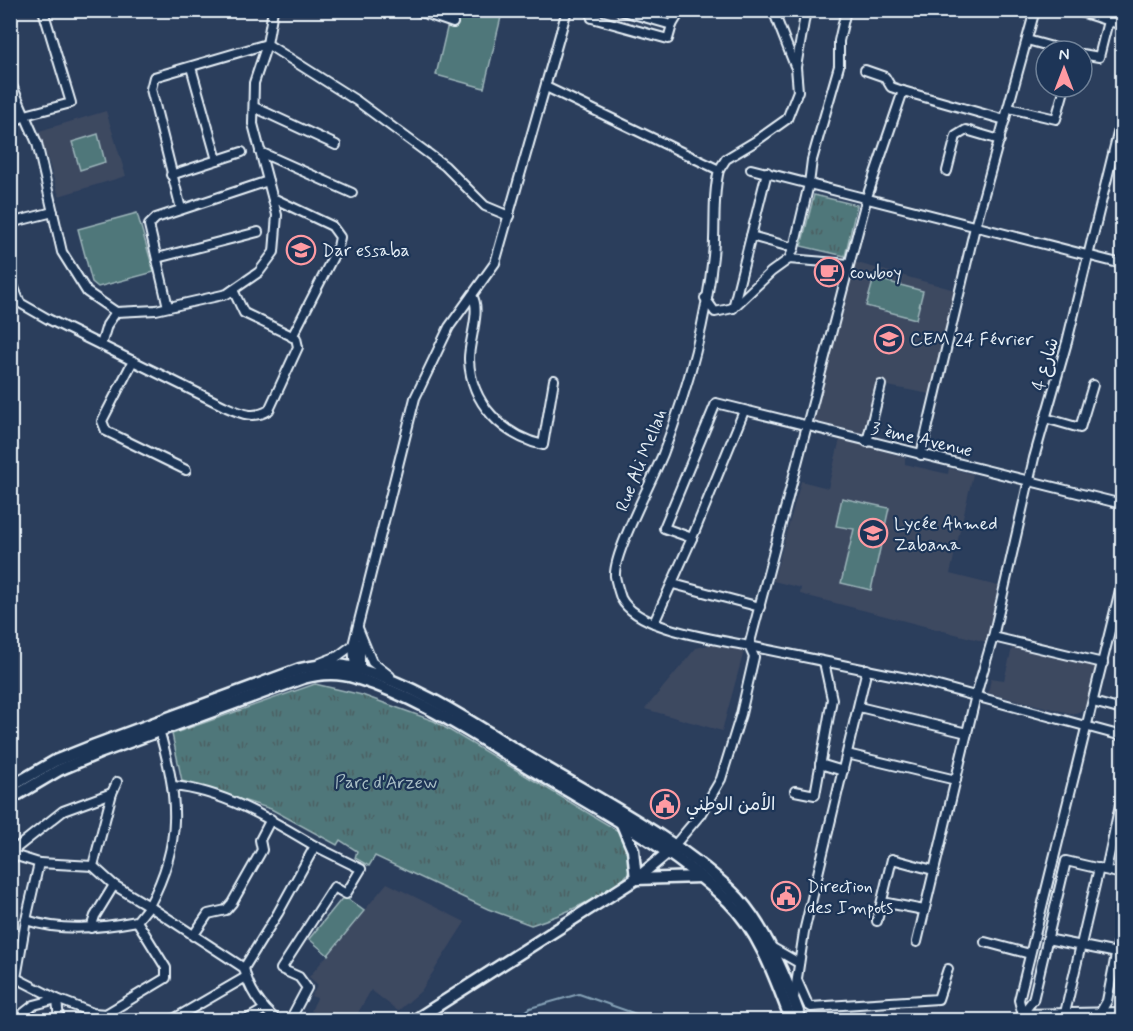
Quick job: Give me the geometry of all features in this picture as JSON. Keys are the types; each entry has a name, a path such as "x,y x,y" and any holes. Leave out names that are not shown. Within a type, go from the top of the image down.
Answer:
{"main road":[{"path":"10,799 58,770 158,726 313,666 329,664 417,692 467,719 671,850 737,898 747,909 768,945 801,1020"},
{"path":"10,788 55,761 158,726 303,678 328,673 355,673 443,716 621,823 671,850 729,902 749,928 759,945 791,1020"},
{"path":"621,823 633,850 636,879"},
{"path":"415,1020 636,879 671,850"},
{"path":"636,879 700,877"}],"street":[{"path":"10,125 25,115 71,103 43,10"},
{"path":"10,81 37,143 62,252 87,292 116,312 168,307 227,294 259,272 274,252 277,215 253,124 254,83 267,44 273,10"},
{"path":"415,10 453,23"},
{"path":"355,673 352,657 353,645 415,398 449,327 495,263 567,10"},
{"path":"593,10 592,18 668,39 672,25 681,10"},
{"path":"619,10 672,25"},
{"path":"546,87 719,170 726,159 787,119 798,92 796,67 773,10"},
{"path":"796,67 807,10"},
{"path":"705,298 715,312 733,308 771,272 789,259 794,248 809,184 812,160 839,66 839,41 846,10"},
{"path":"921,455 975,227 1010,108 1035,10"},
{"path":"1074,10 1120,24 1122,10"},
{"path":"1094,56 1099,57 1108,21"},
{"path":"785,35 795,39 802,38 804,30"},
{"path":"1027,40 1034,42"},
{"path":"181,209 151,88 154,77 267,44 357,101 436,160 485,206 509,216"},
{"path":"191,67 217,160"},
{"path":"865,70 885,77 891,87 1005,120"},
{"path":"671,850 699,815 721,779 741,714 754,657 749,646 819,388 867,196 903,91"},
{"path":"1010,108 1056,119 1062,99"},
{"path":"254,106 336,145"},
{"name":"شارع 4","path":"917,942 976,695 993,637 1045,418 1089,256 1122,117"},
{"path":"947,171 956,136 966,130 1000,140"},
{"path":"171,175 242,152"},
{"path":"260,152 352,193"},
{"path":"752,169 867,196 975,227 1122,264"},
{"name":"Rue Ali Mellah","path":"719,170 713,256 695,351 674,424 650,486 632,522 615,575 621,598 633,614 654,623 700,636 867,669 976,695 1122,736"},
{"path":"733,308 767,172"},
{"path":"168,307 149,225 156,218 268,181"},
{"path":"273,198 332,226 339,237 338,247 292,337"},
{"path":"10,223 53,212"},
{"path":"157,258 258,232"},
{"path":"751,236 794,248"},
{"path":"789,259 849,264"},
{"path":"10,278 20,303 246,416 260,415 268,410 298,347 296,338 244,313 233,290"},
{"path":"472,296 475,300 475,318 469,360 479,399 493,420 528,441 543,445 554,380"},
{"path":"100,345 106,325 116,312"},
{"path":"133,361 102,421 106,431 186,470"},
{"path":"867,442 881,385"},
{"path":"1045,418 1080,429 1093,385"},
{"name":"3 ème Avenue","path":"692,538 664,528 716,403 1122,504"},
{"path":"654,623 673,584 744,411"},
{"path":"1023,1017 1019,1000 1122,582"},
{"path":"673,584 760,607"},
{"path":"355,673 360,664 357,627"},
{"path":"357,627 372,662 379,669 417,692"},
{"path":"993,637 1103,663"},
{"path":"313,666 338,656 353,645"},
{"path":"795,791 814,796 832,699 824,662"},
{"path":"794,1000 804,932 867,669"},
{"path":"1093,702 1122,710"},
{"path":"859,707 967,733"},
{"path":"26,920 47,927 91,928 137,921 149,906 163,880 171,854 175,818 173,786 158,726"},
{"path":"847,754 956,780"},
{"path":"820,764 843,771"},
{"path":"93,866 117,782"},
{"path":"173,786 197,789 271,819 315,846 361,869 346,894 334,887 281,969 299,977 307,988 290,1020"},
{"path":"10,853 63,811 112,793"},
{"path":"1065,1013 1080,946 1120,813 1122,795"},
{"path":"194,936 208,914 226,910 232,903 262,850 260,840 271,819"},
{"path":"277,1020 263,1010 246,977 244,968 315,846"},
{"path":"10,853 39,863 93,866 114,885 244,968"},
{"path":"877,921 892,859 933,870"},
{"path":"1023,1017 1033,1000 1066,861 1122,874"},
{"path":"39,863 13,976 57,999 93,1013 106,1014 166,978 166,968 137,921"},
{"path":"91,928 95,916 114,885"},
{"path":"882,902 924,910"},
{"path":"1100,1013 1107,1001 1122,924"},
{"path":"1047,939 1117,953"},
{"path":"985,942 1030,954"},
{"path":"768,945 798,963"},
{"path":"797,979 809,1006 927,1000 940,998 948,969"},
{"path":"172,1020 246,977"},
{"path":"15,1020 34,1005 57,999"},
{"path":"57,999 58,1020"},
{"path":"246,1020 263,1010"},
{"path":"1023,1017 1065,1013 1122,1012"}],"shaded area":[{"path":"106,111 126,176 59,196 39,131"},
{"name":"CEM 24 Février","path":"854,262 955,290 930,394 882,385 866,434 814,421"},
{"name":"Lycée Ahmed Zabana","path":"840,439 905,457 905,464 948,474 949,468 973,474 950,574 998,586 986,642 800,594 801,588 773,581 801,481 828,488"},
{"path":"712,644 744,651 722,731 645,709 696,648"},
{"path":"1012,648 1097,666 1087,709 1073,714 988,693 991,678 1004,680"},
{"path":"387,883 465,922 421,991 398,1011 371,990 354,1020 331,1020 311,1011 317,998 311,996 318,985 309,977"}],"green space":[{"path":"451,11 502,13 484,88 436,75"},
{"path":"98,134 105,162 80,170 72,142"},
{"path":"814,195 857,205 845,256 801,246"},
{"path":"137,213 154,272 98,287 92,282 78,229"},
{"path":"874,278 923,291 916,319 866,306"},
{"path":"842,498 889,508 871,590 841,583 854,529 836,526"},
{"name":"Parc d'Arzew","path":"315,684 362,695 434,721 620,832 631,858 631,867 626,876 603,894 531,925 488,909 375,856 369,866 355,858 357,851 340,840 337,845 271,809 182,781 172,734"},
{"path":"344,896 364,911 328,955 309,939"}],"waterway":[{"path":"515,1020 530,1008 579,994 653,1020"}],"place":[{"name":"Dar essaba","path":"301,250"},
{"name":"cowboy","path":"829,272"},
{"name":"CEM 24 Février","path":"889,339"},
{"name":"Lycée Ahmed Zabana","path":"873,533"},
{"name":"الأمن الوطني","path":"665,804"},
{"name":"Direction des Impots","path":"786,896"}]}
